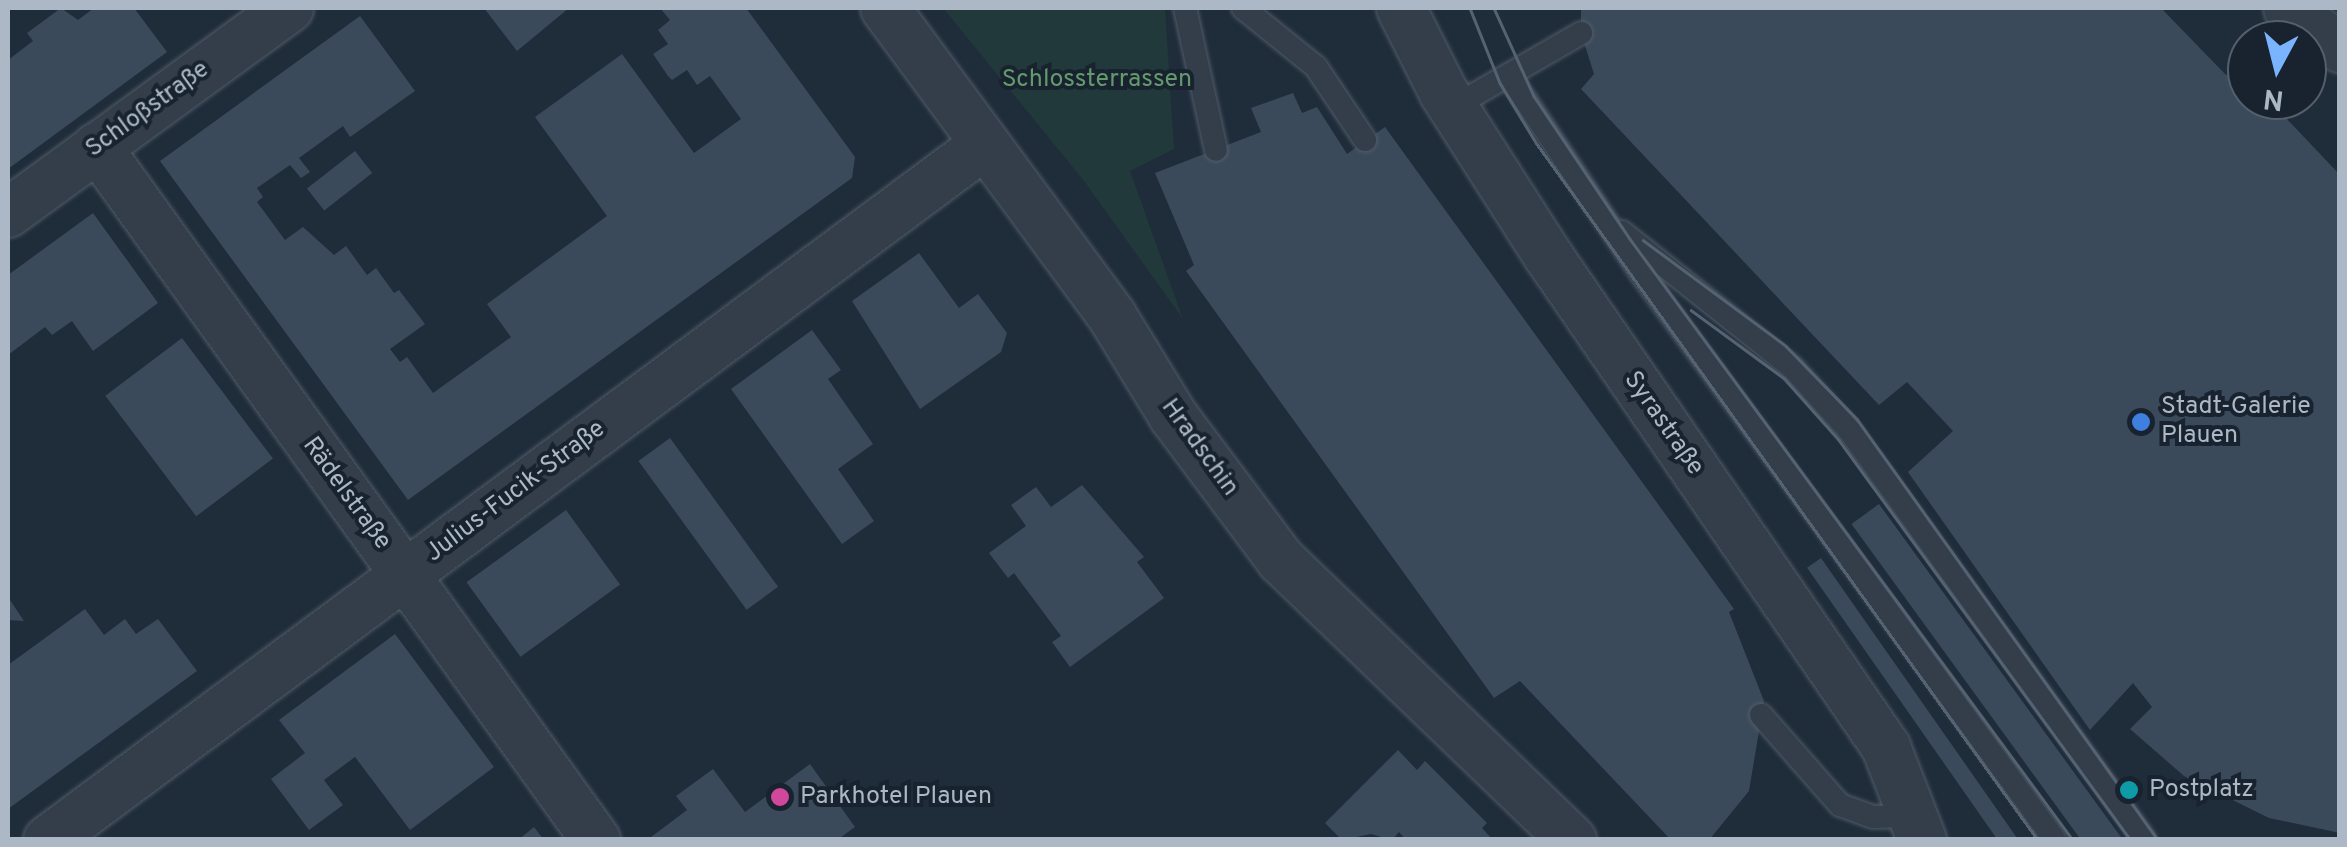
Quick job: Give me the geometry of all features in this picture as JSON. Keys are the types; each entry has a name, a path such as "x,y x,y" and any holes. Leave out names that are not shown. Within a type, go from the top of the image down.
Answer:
{"street":[{"name":"Schloßstraße","path":"8,213 289,8"},
{"name":"Hradschin","path":"885,8 1281,560 1572,840"},
{"name":"Syrastraße","path":"1401,8 1454,107 1626,373 1840,675 1886,748 1920,828"},
{"name":"Julius-Fucik-Straße","path":"48,840 984,144"},
{"name":"Rädelstraße","path":"97,147 596,840"}],"lane":[{"path":"1185,8 1216,150"},
{"path":"1243,8 1316,67 1365,140"},
{"path":"1454,107 1580,33"},
{"path":"1510,77 1604,218 2054,840"},
{"path":"1604,218 1792,368 1850,431 2145,840"},
{"path":"1761,715 1840,805 1920,828"}],"green space":[{"name":"Schlossterrassen","path":"943,8 1165,8 1174,149 1130,171 1183,319 1084,181"}],"building":[{"path":"61,8 78,20 94,8 134,8 167,52 8,169 8,60 33,41 27,33"},
{"path":"484,8 569,8 517,51"},
{"path":"660,8 746,8 855,157 852,178 408,500 160,161 360,16 415,91 350,137 343,126 299,158 310,172 301,178 290,165 257,188 263,197 257,202 285,240 303,227 334,255 346,246 367,275 376,268 394,293 399,290 425,324 390,349 400,362 407,357 433,393 511,337 487,304 607,216 535,117 622,54 694,153 741,119 710,76 697,85 687,70 672,80 668,76 653,54 668,44 658,30 670,20"},
{"name":"Stadt-Galerie Plauen","path":"1581,8 2161,8 2227,74 2227,120 2288,120 2340,175 2340,833 2269,818 2184,776 2130,729 2152,707 2133,683 2090,730 1908,472 1953,431 1907,382 1879,405 1581,89 1594,74 1581,33"},
{"path":"1293,93 1302,113 1317,107 1347,154 1385,127 1734,609 1729,612 1764,701 1749,791 1709,840 1671,840 1520,681 1494,698 1186,271 1194,265 1155,173 1261,132 1251,108"},
{"path":"355,151 372,173 324,211 307,189"},
{"path":"93,213 158,303 93,351 72,321 52,335 45,327 8,355 8,275"},
{"path":"919,253 959,308 978,294 1007,333 1001,352 920,409 852,301"},
{"path":"812,330 841,370 828,379 873,444 838,469 874,521 842,544 731,389"},
{"path":"182,338 273,459 196,516 105,396"},
{"path":"670,438 778,587 747,610 638,461"},
{"path":"1082,485 1144,557 1137,562 1164,598 1070,667 1052,642 1061,636 1014,573 1008,578 989,553 1026,526 1011,505 1036,487 1051,507"},
{"path":"1879,504 2123,840 2081,840 1851,524"},
{"path":"566,510 620,584 521,657 466,582"},
{"path":"1821,558 2018,840 1998,840 1807,568"},
{"path":"8,597 24,621 8,620"},
{"path":"85,609 104,635 125,619 136,634 158,619 197,671 8,809 8,665"},
{"path":"395,634 494,767 410,830 355,757 324,780 343,805 309,830 271,779 305,753 279,720"},
{"path":"1398,750 1417,770 1425,761 1487,823 1482,828 1493,840 1406,840 1399,832 1392,840 1371,834 1342,840 1325,823"},
{"path":"810,764 855,827 837,840 651,837 687,810 676,796 713,769 745,812"},
{"path":"534,827 544,840 518,840"}],"tram line":[{"path":"1470,8 1500,83 1537,144 2038,840"},
{"path":"1494,8 1534,96 1630,239 2073,840"},
{"path":"1643,240 1786,346 1857,419 2158,840"},
{"path":"1691,310 1784,378 1839,440 2131,840"}],"place":[{"name":"Stadt-Galerie Plauen","path":"2141,422"},
{"name":"Postplatz","path":"2129,790"},
{"name":"Parkhotel Plauen","path":"780,797"}]}
